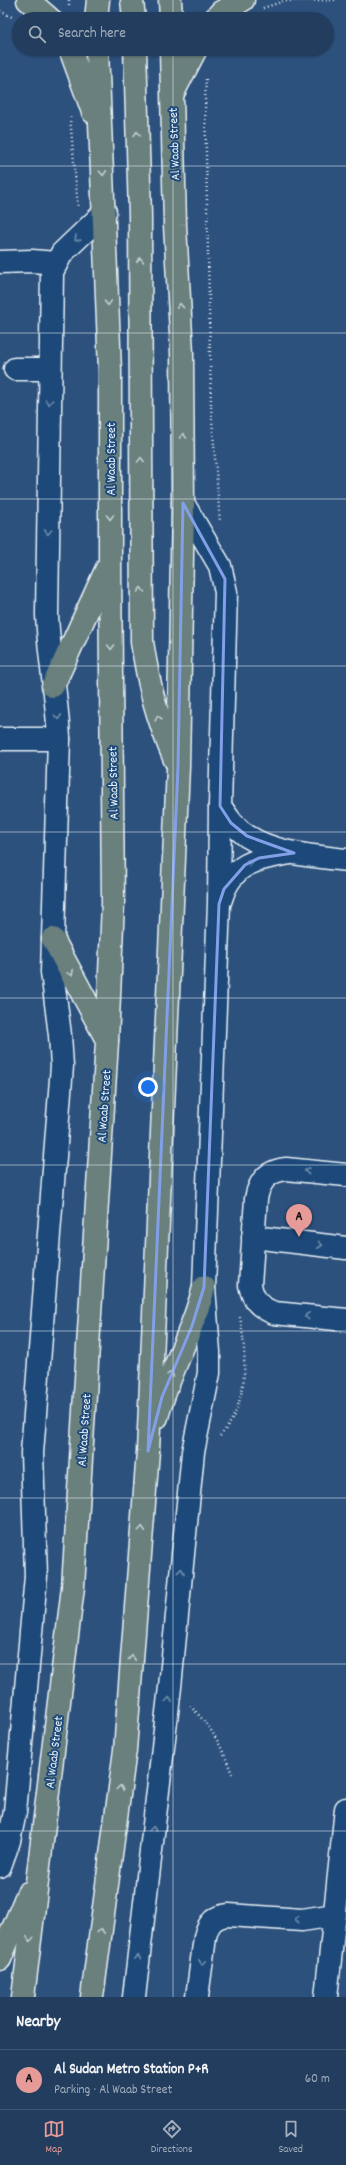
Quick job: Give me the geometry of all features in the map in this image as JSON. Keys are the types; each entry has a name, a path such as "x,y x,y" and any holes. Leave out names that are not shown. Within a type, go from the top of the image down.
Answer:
{"main road":[{"path":"28,0 42,12"},
{"path":"94,0 95,12"},
{"path":"97,12 98,0"},
{"path":"132,0 133,12"},
{"path":"170,0 171,12"},
{"path":"221,12 250,6"},
{"path":"73,56 101,134"},
{"name":"Al Waab Street","path":"24,1997 73,1587 107,1042 113,903 110,371 105,212 97,56"},
{"path":"134,56 140,215 142,642 150,692 161,727 178,767"},
{"name":"Al Waab Street","path":"92,1997 125,1750 148,1451 178,767 183,503 182,353 171,56"},
{"path":"172,96 192,56"},
{"path":"53,686 110,561"},
{"path":"53,939 107,1042"},
{"path":"148,1451 162,1397 197,1313 204,1286"},
{"path":"0,1959 24,1904 40,1858"}],"street":[{"path":"0,1866 9,1841 15,1812 36,1576 32,1453 62,1066 60,1035 52,972 59,739 47,615 49,369 52,272 56,263 105,212"},
{"path":"0,262 32,261 56,263"},
{"path":"6,370 49,369"},
{"path":"134,1997 170,1686 193,1452 209,1374 209,1352 204,1286 219,904 226,592 225,578 220,566 183,503"},
{"path":"0,739 59,739"},
{"path":"220,806 231,823 247,836 266,844 294,852 346,860"},
{"path":"219,904 224,889 233,876 245,865 259,858 294,852"},
{"path":"346,1175 286,1169 277,1170 268,1175 262,1181 258,1190 250,1285 252,1294 257,1303 274,1313 346,1320"},
{"path":"253,1237 346,1248"},
{"path":"326,1997 346,1809"},
{"path":"197,1997 205,1937 207,1928 212,1920 229,1914 302,1920 335,1915"}],"path":[{"path":"250,6 284,1 337,0"},
{"path":"0,11 12,17"},
{"path":"209,72 205,102 208,303 211,406 221,527"},
{"path":"69,110 81,236"},
{"path":"193,1452 210,1446 221,1434 233,1415 241,1393 245,1348 240,1313"},
{"path":"170,1686 206,1721 222,1749 232,1774"}],"highlighted area":[{"path":"183,503 225,579 220,806 231,823 247,836 294,853 259,858 245,865 224,889 219,904 204,1287 192,1326 162,1397 148,1451 178,767"}],"place":[{"name":"Al Sudan Metro Station P+R","path":"299,1237"}]}
